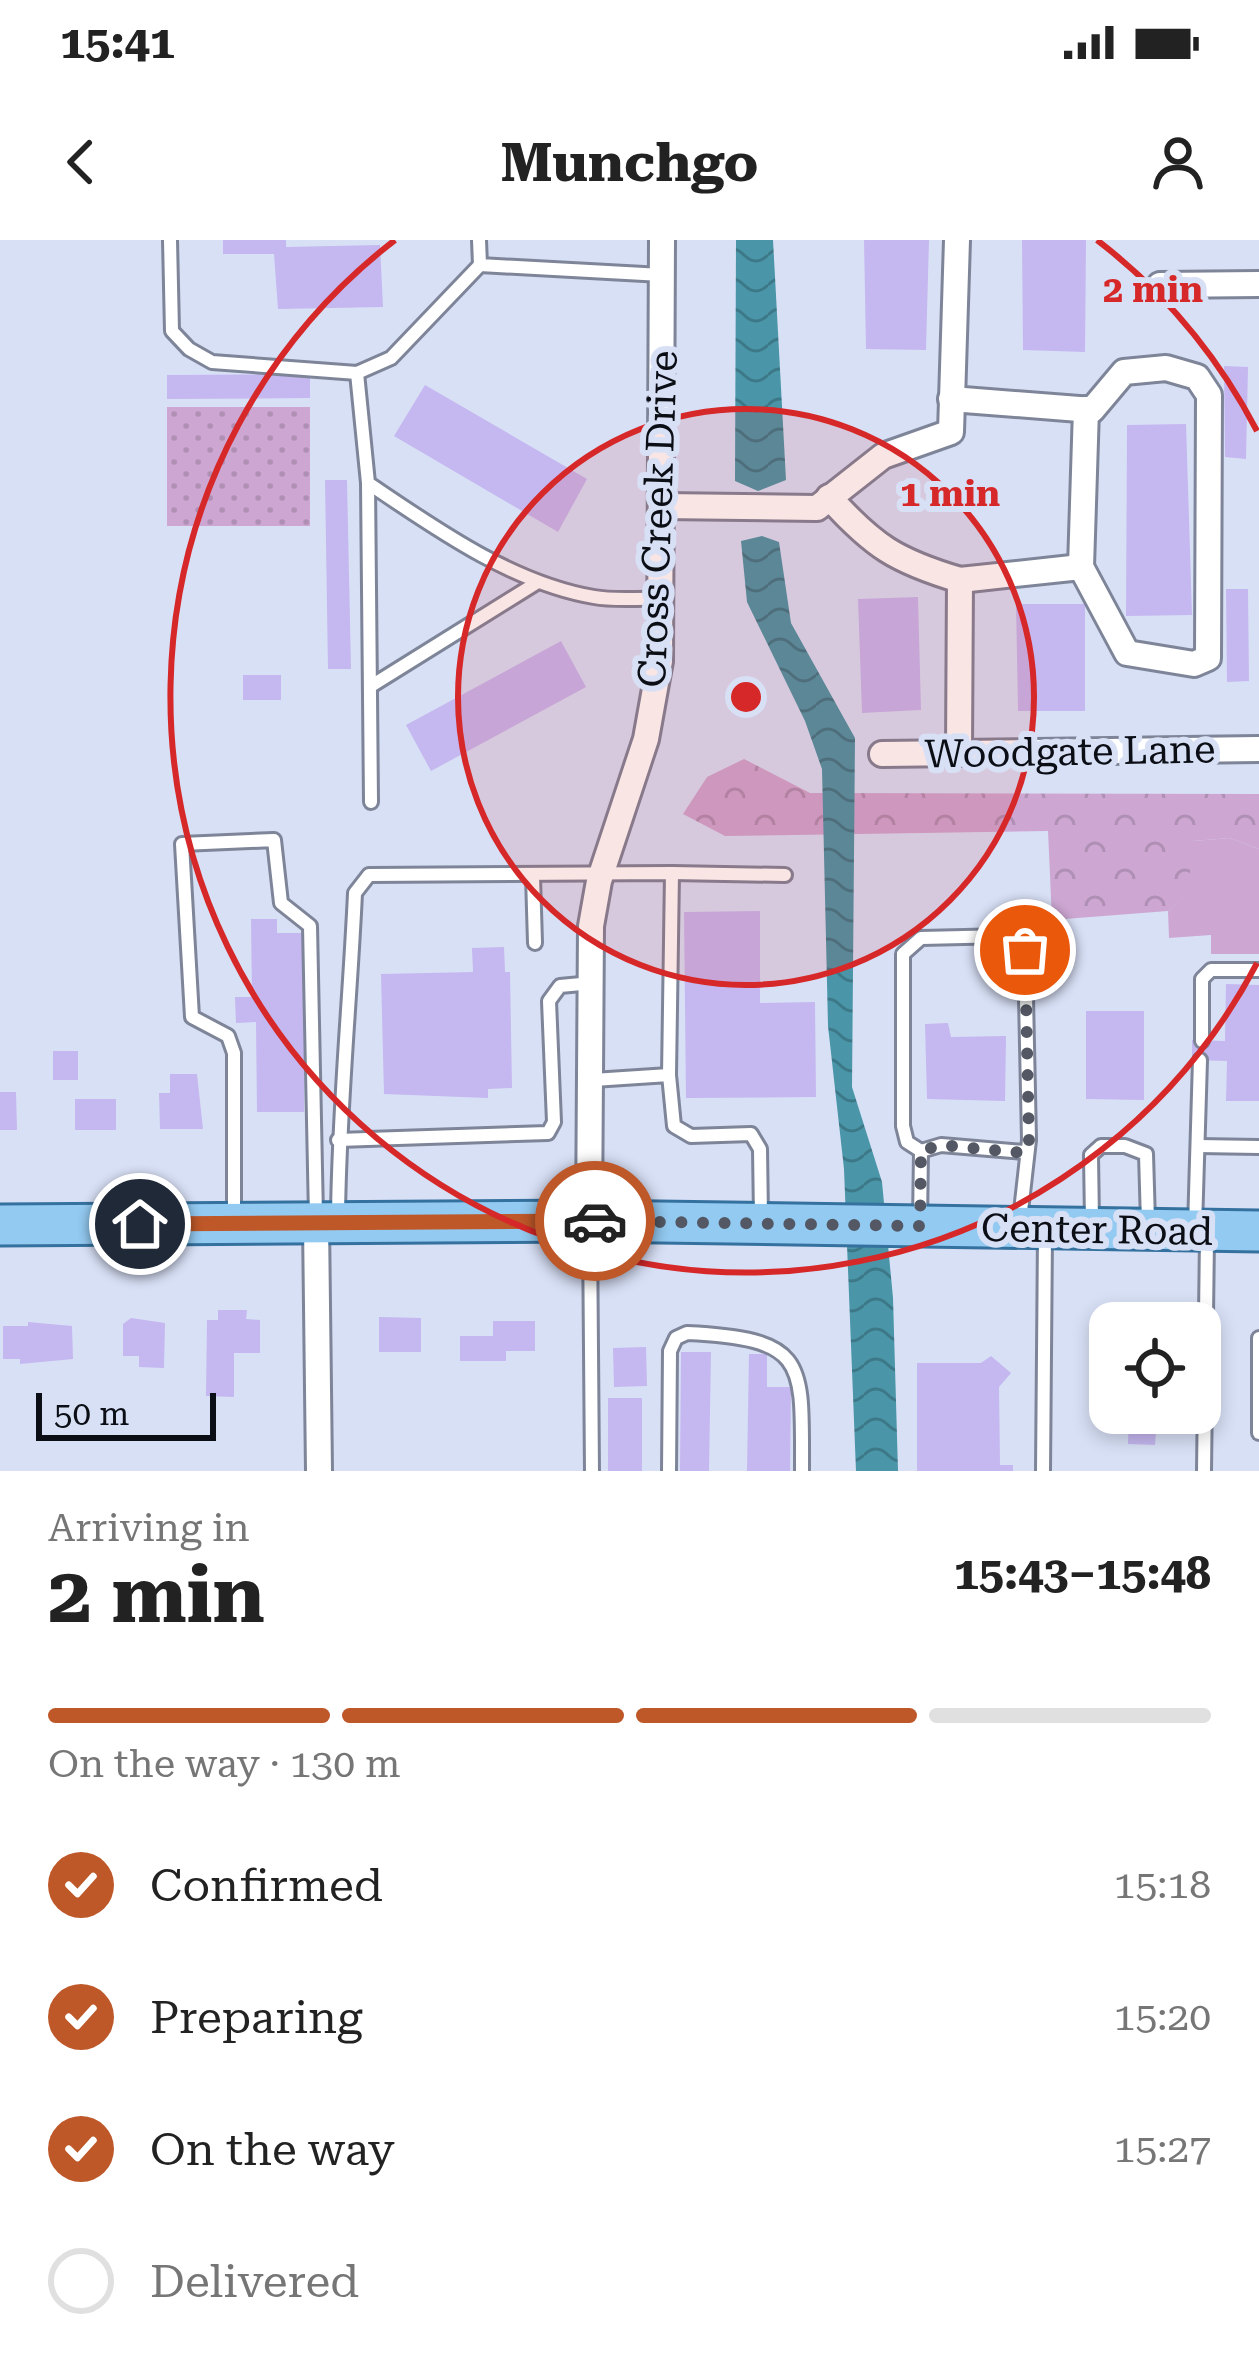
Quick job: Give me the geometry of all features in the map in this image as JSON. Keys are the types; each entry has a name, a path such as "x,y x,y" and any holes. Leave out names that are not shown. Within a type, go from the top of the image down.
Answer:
{"main road":[{"name":"Center Road","path":"0,1226 590,1221 1259,1232"}],"street":[{"name":"Cross Creek Drive","path":"590,1221 591,926 600,876 646,739 660,661 662,240"},
{"path":"662,506 817,508 884,456 951,432 958,240"},
{"path":"1160,285 1259,284"},
{"path":"951,399 1086,409 1092,410 1124,372 1166,368 1197,377 1209,395 1208,658 1193,664 1126,653 1081,568 1086,409"},
{"path":"829,497 871,543 906,564 960,580 1081,568"},
{"path":"959,750 960,580"},
{"name":"Woodgate Lane","path":"882,754 1259,749"},
{"path":"319,1471 327,1223"}],"lane":[{"path":"170,240 172,331 189,349 212,362 357,373 391,358 480,265 479,240"},
{"path":"480,265 662,275"},
{"path":"357,373 368,483 371,802"},
{"path":"368,483 538,582 597,598 661,599"},
{"path":"371,686 538,582"},
{"path":"234,1224 234,1053 228,1036 192,1017 182,844 274,840 281,903 310,926 316,1121 327,1223"},
{"path":"672,873 669,1075 674,1126 691,1136 752,1134 760,1149 761,1224"},
{"path":"327,1223 338,1141 355,893 369,875 784,875"},
{"path":"533,876 535,943"},
{"path":"1024,1153 941,1145 921,1151 907,1142 903,1126 903,954 921,938 1007,936 1025,950 1029,1141 1024,1153 1033,1228 1043,1471"},
{"path":"1202,1041 1202,980 1211,970 1259,970"},
{"path":"338,1141 548,1133 554,1122 549,1001 560,986 594,983"},
{"path":"1201,1060 1198,1146 1204,1471"},
{"path":"593,1080 669,1075"},
{"path":"1093,1229 1091,1155 1101,1146 1125,1146 1146,1154 1148,1230"},
{"path":"1198,1146 1259,1147"},
{"path":"904,1226 921,1151"},
{"path":"590,1221 592,1471"},
{"path":"669,1471 670,1351 676,1338 687,1334 758,1340 783,1352 796,1367 802,1389 802,1471"},
{"path":"1259,1338 1259,1433"}],"green space":[{"path":"167,407 310,407 310,526 167,526"},
{"path":"744,759 810,793 1259,794 1259,849 1230,838 1193,841 1188,894 1168,911 1052,920 1048,831 725,836 683,814 707,777"},
{"path":"1230,838 1259,849 1259,954 1211,954 1211,935 1169,938 1168,911 1187,894 1192,841"}],"water":[{"path":"736,240 773,240 786,480 758,491 735,481"},
{"path":"762,536 779,542 791,623 855,738 852,1087 882,1182 893,1298 898,1471 856,1471 844,1169 828,1026 822,769 805,721 747,602 741,541"}],"building":[{"path":"223,240 286,240 286,247 380,245 383,307 278,309 274,254 223,254"},
{"path":"864,240 929,240 926,350 866,349"},
{"path":"1022,240 1086,240 1085,352 1023,350"},
{"path":"1224,366 1248,367 1246,459 1225,457"},
{"path":"310,374 310,398 167,399 167,375"},
{"path":"425,385 587,479 558,532 394,436"},
{"path":"1186,424 1192,615 1126,616 1127,425"},
{"path":"325,480 347,480 351,669 328,669"},
{"path":"1226,589 1248,589 1249,681 1227,682"},
{"path":"918,597 921,710 862,713 858,599"},
{"path":"1016,604 1085,604 1085,711 1018,711"},
{"path":"561,641 586,687 431,771 406,725"},
{"path":"243,675 281,675 281,700 243,700"},
{"path":"760,911 760,1003 815,1002 816,1097 686,1098 684,912"},
{"path":"251,919 277,919 277,933 304,933 304,1112 257,1112 256,1022 236,1023 235,997 252,997"},
{"path":"504,947 505,972 510,972 512,1088 488,1089 488,1098 384,1094 381,974 473,972 472,948"},
{"path":"1226,984 1259,985 1259,1101 1226,1101 1227,1061 1192,1060 1192,1040 1225,1041"},
{"path":"1086,1011 1144,1011 1144,1100 1086,1099"},
{"path":"948,1023 951,1037 1006,1036 1005,1101 927,1099 925,1024"},
{"path":"53,1051 78,1051 78,1080 53,1080"},
{"path":"170,1074 197,1074 203,1129 160,1129 159,1093 170,1093"},
{"path":"0,1092 16,1092 17,1130 0,1130"},
{"path":"75,1099 116,1099 116,1130 75,1130"},
{"path":"218,1310 247,1310 246,1319 260,1320 260,1353 234,1353 234,1397 206,1396 207,1320 218,1320"},
{"path":"379,1317 421,1318 421,1352 379,1352"},
{"path":"131,1318 165,1323 164,1368 139,1367 139,1356 123,1356 123,1324"},
{"path":"493,1321 535,1321 535,1351 506,1351 506,1361 460,1361 460,1336 493,1336"},
{"path":"28,1322 72,1326 73,1359 20,1364 20,1359 3,1359 3,1326 28,1326"},
{"path":"646,1347 647,1386 614,1387 613,1348"},
{"path":"681,1352 711,1352 709,1471 680,1471"},
{"path":"749,1354 767,1354 767,1387 791,1387 790,1471 747,1471"},
{"path":"991,1356 1011,1373 999,1387 1000,1465 1013,1465 1013,1471 917,1471 917,1363 981,1363"},
{"path":"608,1398 642,1398 642,1471 608,1471"},
{"path":"1128,1434 1156,1434 1155,1445 1128,1444"}],"way so far":[{"path":"595,1221 920,1226 921,1151 941,1145 1015,1148 1024,1153 1029,1141 1025,950"}],"route":[{"path":"140,1224 595,1221"}]}
